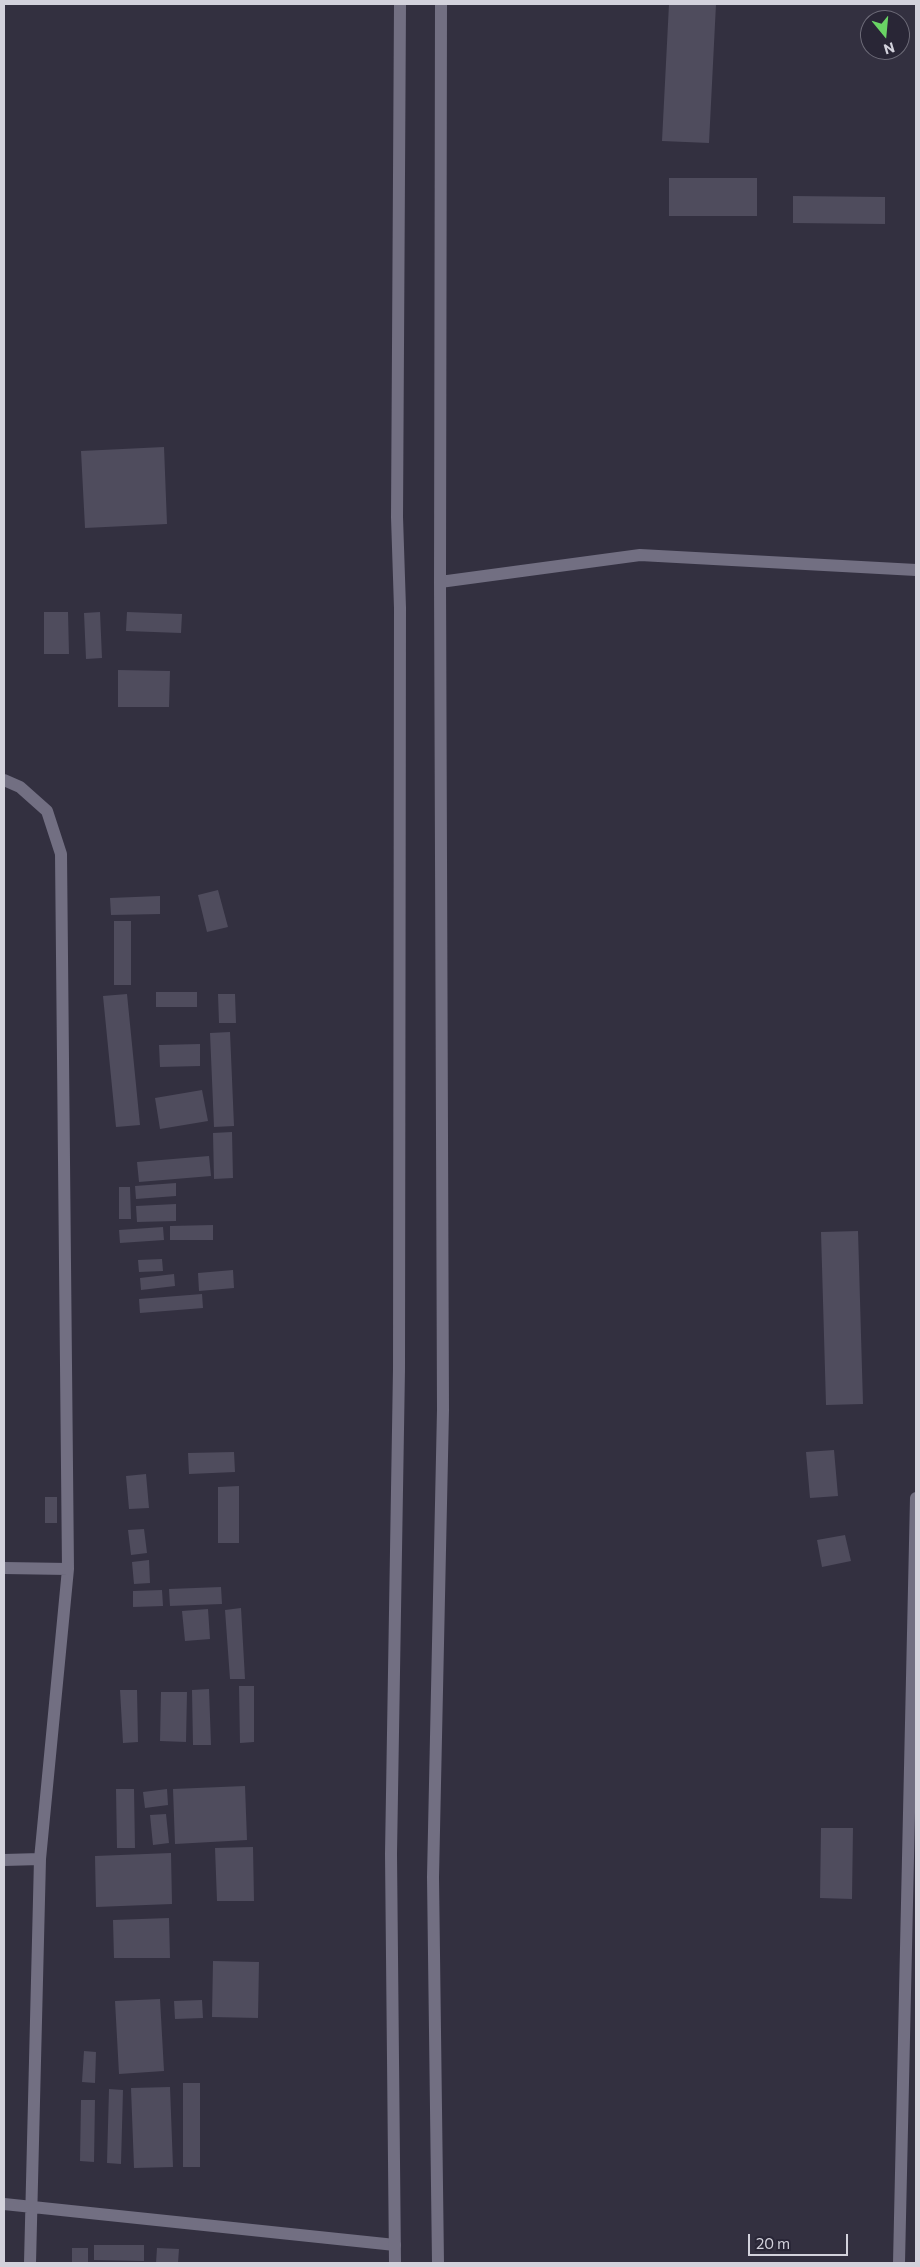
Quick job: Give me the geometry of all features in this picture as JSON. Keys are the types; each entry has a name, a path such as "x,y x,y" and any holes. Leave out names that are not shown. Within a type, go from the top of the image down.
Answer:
{"street":[{"path":"395,2263 392,1854 399,1369 400,608 397,517 400,4"},
{"path":"438,2263 433,1876 443,1410 440,582 441,4"},
{"path":"440,582 640,555 916,570"},
{"path":"4,780 20,787 47,811 61,854 68,1569 40,1859 30,2263"},
{"path":"899,2263 916,1498"},
{"path":"4,1568 68,1569"},
{"path":"4,1860 40,1859"},
{"path":"4,2204 395,2244"}],"building":[{"path":"669,4 716,4 709,143 662,141"},
{"path":"669,178 757,178 757,216 669,216"},
{"path":"793,196 885,197 885,224 793,223"},
{"path":"164,447 167,524 85,528 81,451"},
{"path":"44,612 68,612 69,654 44,654"},
{"path":"100,612 102,658 86,659 84,613"},
{"path":"127,612 182,614 181,633 126,631"},
{"path":"118,670 170,671 169,707 118,707"},
{"path":"218,890 228,927 207,932 198,895"},
{"path":"160,896 160,914 111,915 110,898"},
{"path":"114,921 131,921 131,985 114,985"},
{"path":"156,992 197,992 197,1007 156,1007"},
{"path":"127,994 140,1125 116,1127 103,996"},
{"path":"218,994 235,994 236,1023 219,1023"},
{"path":"230,1032 234,1126 214,1127 210,1033"},
{"path":"200,1044 200,1066 160,1067 159,1045"},
{"path":"202,1090 208,1121 160,1129 155,1098"},
{"path":"232,1132 233,1178 214,1179 213,1133"},
{"path":"209,1156 211,1176 139,1182 137,1162"},
{"path":"176,1183 176,1196 136,1199 135,1186"},
{"path":"119,1187 130,1187 131,1219 119,1219"},
{"path":"176,1204 176,1221 137,1222 136,1206"},
{"path":"213,1225 213,1240 170,1240 170,1226"},
{"path":"163,1227 164,1240 120,1243 119,1230"},
{"path":"858,1231 863,1404 826,1405 821,1232"},
{"path":"162,1259 163,1271 139,1272 138,1260"},
{"path":"233,1270 234,1288 199,1291 198,1273"},
{"path":"174,1274 175,1286 141,1290 140,1278"},
{"path":"202,1294 203,1308 140,1313 139,1299"},
{"path":"834,1450 838,1496 810,1498 806,1452"},
{"path":"234,1452 235,1472 189,1474 188,1453"},
{"path":"146,1474 149,1508 129,1509 126,1476"},
{"path":"239,1486 239,1543 218,1543 218,1487"},
{"path":"45,1497 57,1497 57,1523 45,1523"},
{"path":"144,1529 147,1553 131,1555 128,1530"},
{"path":"845,1535 851,1561 822,1567 817,1540"},
{"path":"149,1560 150,1583 134,1584 132,1562"},
{"path":"221,1587 222,1604 170,1606 169,1589"},
{"path":"162,1590 163,1606 133,1607 133,1591"},
{"path":"241,1608 245,1679 230,1679 225,1610"},
{"path":"208,1609 210,1639 185,1641 182,1611"},
{"path":"239,1686 254,1686 254,1742 240,1743"},
{"path":"209,1689 211,1745 193,1745 192,1690"},
{"path":"120,1690 137,1690 138,1742 123,1743"},
{"path":"161,1692 187,1692 186,1742 160,1741"},
{"path":"245,1786 247,1840 175,1844 173,1789"},
{"path":"116,1789 134,1789 135,1848 117,1848"},
{"path":"167,1789 168,1805 145,1808 143,1792"},
{"path":"166,1814 169,1843 153,1845 150,1815"},
{"path":"821,1828 853,1828 852,1899 820,1898"},
{"path":"253,1847 254,1901 217,1901 215,1848"},
{"path":"171,1853 172,1904 96,1907 95,1856"},
{"path":"169,1918 170,1958 114,1958 113,1920"},
{"path":"213,1961 259,1962 258,2018 212,2017"},
{"path":"160,1999 164,2071 119,2074 115,2001"},
{"path":"202,2000 203,2018 175,2019 174,2001"},
{"path":"84,2051 96,2052 95,2083 82,2082"},
{"path":"183,2083 200,2083 200,2167 183,2167"},
{"path":"170,2087 173,2167 134,2168 131,2088"},
{"path":"109,2089 123,2090 121,2164 107,2163"},
{"path":"81,2100 95,2100 94,2162 80,2161"},
{"path":"94,2245 144,2245 144,2261 94,2260"},
{"path":"72,2248 88,2248 88,2263 72,2263"},
{"path":"157,2248 179,2249 178,2263 156,2263"}]}
